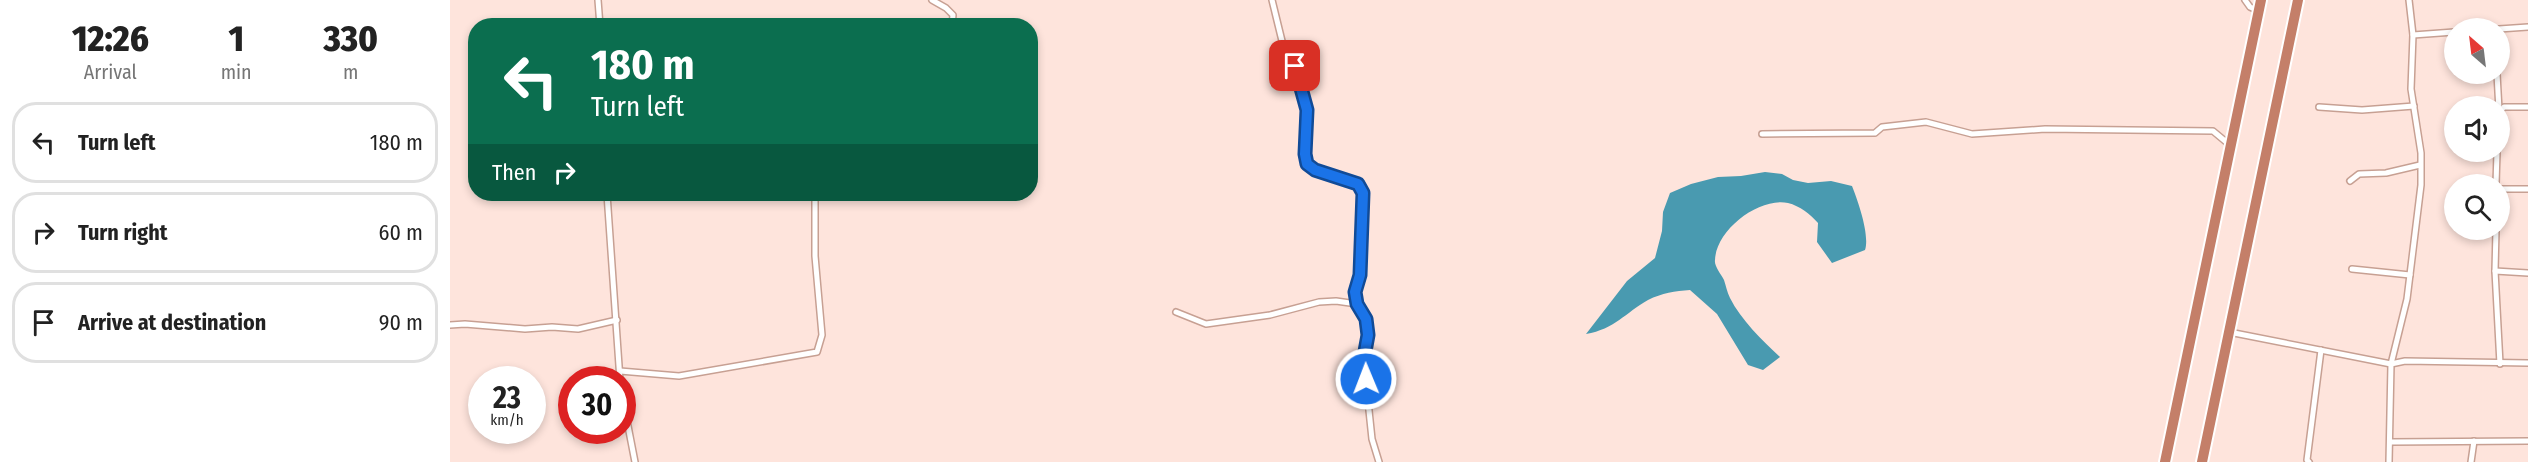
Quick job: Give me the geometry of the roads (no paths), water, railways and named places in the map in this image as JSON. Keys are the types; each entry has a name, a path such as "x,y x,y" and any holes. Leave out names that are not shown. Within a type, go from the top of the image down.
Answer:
{"highway":[{"path":"2202,462 2298,0"},
{"path":"2165,462 2260,5"}],"street":[{"path":"598,0 599,18"},
{"path":"932,0 946,8 953,15 953,18"},
{"path":"1272,0 1283,45 1295,66 1307,110 1305,154 1307,164 1315,170 1358,184 1363,193 1360,275 1355,292 1357,304 1366,319 1368,335 1364,357 1373,446 1379,462"},
{"path":"2245,0 2250,7 2260,5"},
{"path":"2389,462 2391,364 2396,337 2404,313 2421,185 2421,153 2411,89 2413,35 2409,0"},
{"path":"2510,28 2528,27"},
{"path":"2413,35 2444,33"},
{"path":"2319,107 2362,110 2414,106"},
{"path":"2510,107 2528,107"},
{"path":"1761,134 1875,133 1882,127 1926,122 1972,134 2045,129 2213,131 2231,146"},
{"path":"2350,181 2360,174 2386,173 2420,165"},
{"path":"2510,189 2528,189"},
{"path":"608,201 620,366"},
{"path":"636,372 679,376 817,352 822,335 815,256 815,201"},
{"path":"2496,240 2495,271 2500,364"},
{"path":"2352,269 2410,275"},
{"path":"2495,271 2528,273"},
{"path":"1176,312 1206,324 1262,316 1319,302 1336,301 1357,304"},
{"path":"450,325 578,329 617,320"},
{"path":"2229,332 2391,364 2404,361 2528,363"},
{"path":"2309,462 2307,460 2321,350"},
{"path":"2391,441 2528,441"},
{"path":"2471,462 2474,441"},
{"path":"632,444 635,462"}],"water":[{"path":"1765,172 1782,174 1793,180 1808,183 1831,181 1852,186 1863,218 1866,236 1865,250 1832,263 1817,242 1818,223 1797,206 1777,202 1752,210 1731,227 1723,238 1717,249 1715,262 1730,298 1746,322 1780,357 1763,370 1748,365 1717,314 1690,290 1653,298 1605,328 1586,334 1627,281 1655,258 1662,231 1663,212 1670,193 1691,184 1718,177"}]}
